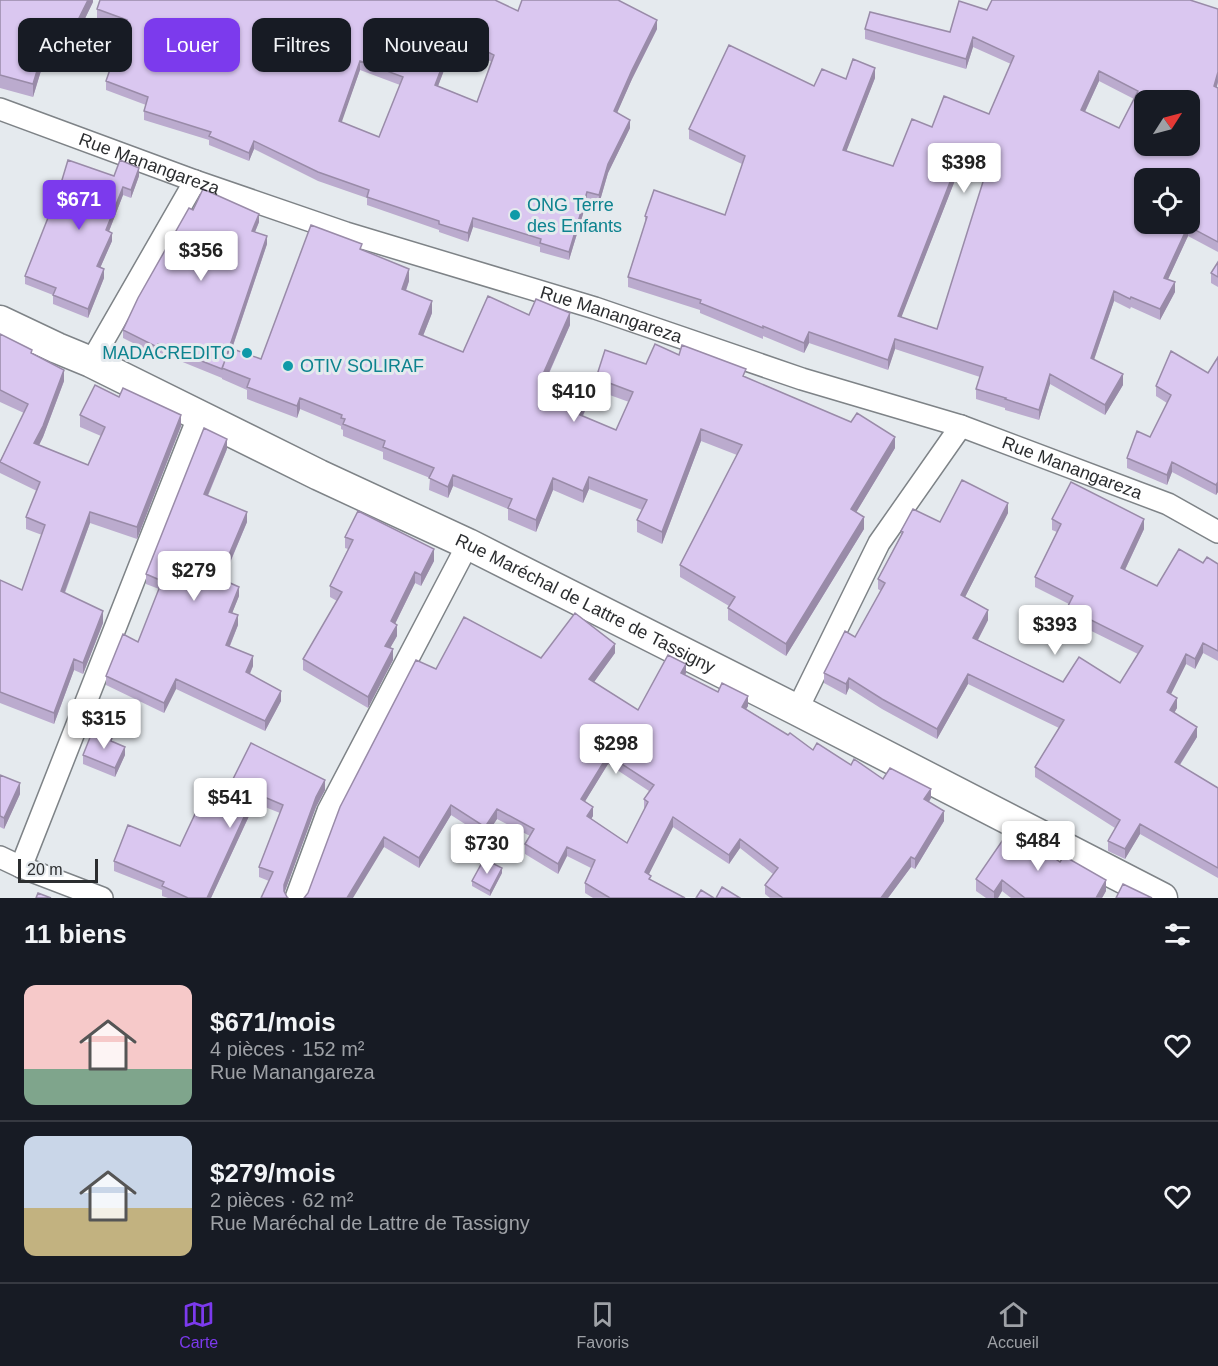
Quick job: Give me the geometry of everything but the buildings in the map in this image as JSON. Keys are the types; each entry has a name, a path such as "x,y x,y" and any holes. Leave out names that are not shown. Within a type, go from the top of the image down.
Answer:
{"street":[{"name":"Rue Manangareza","path":"0,109 195,181 372,242 595,308 802,379 961,426 1168,504 1218,532"},
{"path":"91,362 195,181"},
{"name":"Rue Maréchal de Lattre de Tassigny","path":"0,321 91,362 319,475 468,544 1162,898"},
{"path":"21,867 199,415"},
{"path":"797,710 879,543 961,426"},
{"path":"296,898 328,811 468,544"},
{"path":"0,857 102,898"}],"place":[{"name":"ONG Terre des Enfants","path":"515,215"},
{"name":"MADACREDITO","path":"247,353"},
{"name":"OTIV SOLIRAF","path":"288,366"}]}
